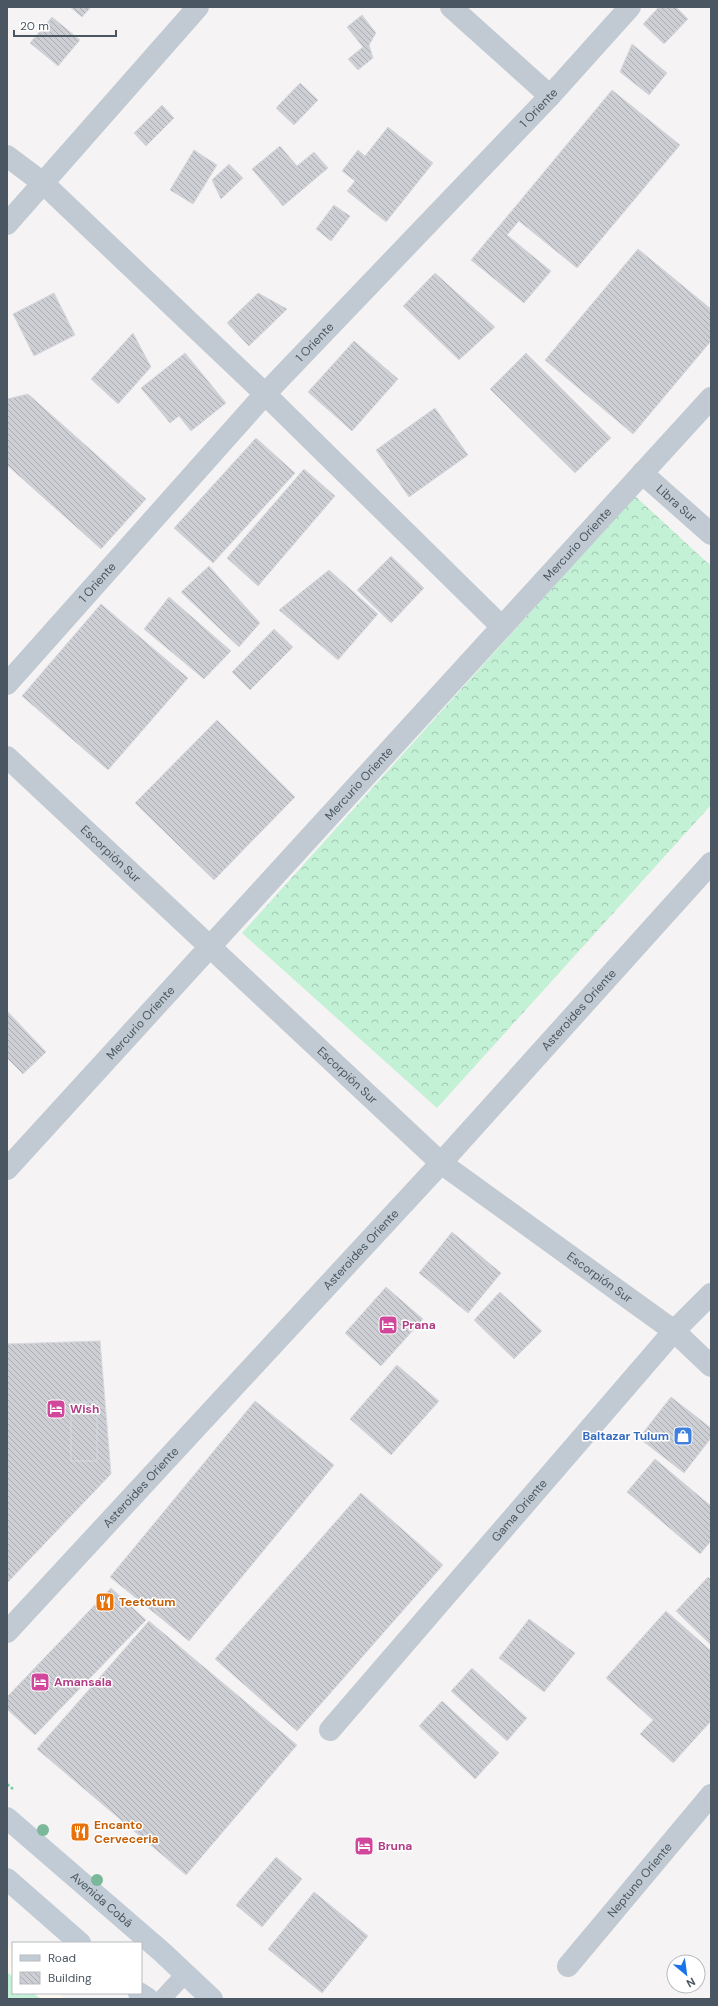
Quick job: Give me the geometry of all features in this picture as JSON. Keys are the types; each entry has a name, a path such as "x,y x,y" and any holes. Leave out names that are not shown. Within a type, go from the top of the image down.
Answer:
{"main road":[{"name":"Avenida Cobá","path":"7,1818 212,1999"},
{"path":"7,1879 79,1942"}],"street":[{"path":"7,224 198,7"},
{"path":"451,7 550,96"},
{"name":"1 Oriente","path":"7,684 265,394 550,96 630,7"},
{"path":"7,156 43,183 265,394 502,627"},
{"name":"Mercurio Oriente","path":"7,1169 711,398"},
{"name":"Libra Sur","path":"642,473 711,534"},
{"name":"Escorpión Sur","path":"7,757 440,1163 674,1331 711,1366"},
{"name":"Asteroides Oriente","path":"7,1632 440,1163 711,863"},
{"name":"Gama Oriente","path":"330,1730 674,1331 711,1294"},
{"name":"Neptuno Oriente","path":"568,1966 711,1795"}],"lane":[{"path":"162,1999 184,1974"}],"shaded area":[{"path":"7,1944 12,1949 12,1994 60,1994 65,1999 7,1999"}],"green space":[{"path":"635,496 711,566 711,805 437,1108 242,933"},
{"path":"7,1972 12,1976 12,1994 34,1994 41,1999 7,1999"}],"building":[{"path":"70,7 91,7 82,17"},
{"path":"659,7 676,7 688,19 664,44 643,24"},
{"path":"362,15 376,33 369,45 373,58 358,70 348,59 363,47 347,27"},
{"path":"52,17 80,40 58,66 30,43"},
{"path":"632,44 667,73 649,95 620,72"},
{"path":"300,83 318,100 294,125 276,108"},
{"path":"612,90 680,145 577,268 519,221 507,235 551,271 524,303 471,260"},
{"path":"162,105 174,118 146,146 134,133"},
{"path":"388,127 433,163 386,222 347,191 355,181 342,171 358,150 365,156"},
{"path":"280,146 297,166 314,152 328,168 283,206 252,169"},
{"path":"194,150 217,165 193,204 170,190"},
{"path":"229,164 243,178 221,199 212,180"},
{"path":"334,205 350,216 331,241 316,229"},
{"path":"638,249 711,309 711,341 633,434 545,360"},
{"path":"435,273 495,327 459,360 403,306"},
{"path":"54,293 75,335 34,356 13,314"},
{"path":"258,293 287,309 249,346 227,323"},
{"path":"133,333 151,367 118,404 91,379"},
{"path":"354,341 398,379 352,431 308,392"},
{"path":"185,353 226,403 191,431 179,416 170,423 141,388"},
{"path":"526,353 611,438 575,473 490,389"},
{"path":"28,394 146,499 101,549 7,465 7,399"},
{"path":"435,408 468,455 409,497 376,450"},
{"path":"256,438 295,473 213,563 174,528"},
{"path":"304,469 335,496 258,586 227,558"},
{"path":"391,556 424,588 391,623 357,590"},
{"path":"209,566 260,623 239,647 181,592"},
{"path":"329,570 378,614 338,660 279,610"},
{"path":"169,597 231,651 204,679 144,629"},
{"path":"101,604 188,678 108,770 22,696"},
{"path":"274,629 293,647 250,690 232,672"},
{"path":"217,720 295,797 214,880 135,803"},
{"path":"7,1011 46,1052 23,1074 7,1058"},
{"path":"452,1232 501,1273 468,1313 419,1273"},
{"path":"386,1287 423,1319 381,1366 345,1333"},
{"path":"500,1292 542,1331 514,1359 474,1320"},
{"name":"Wish","path":"100,1341 111,1474 7,1583 7,1344"},
{"path":"397,1365 439,1401 391,1455 350,1419"},
{"path":"671,1397 711,1428 711,1438 684,1473 639,1438"},
{"path":"255,1401 334,1465 189,1641 110,1577"},
{"path":"71,1402 97,1402 97,1461 71,1461"},
{"path":"655,1459 711,1506 711,1541 700,1554 627,1492"},
{"path":"361,1493 443,1565 297,1731 215,1659"},
{"path":"708,1577 711,1580 711,1645 676,1611"},
{"path":"111,1588 146,1620 35,1735 7,1709 7,1697"},
{"path":"666,1611 711,1651 711,1721 673,1763 640,1734 653,1720 606,1678"},
{"path":"529,1619 575,1653 544,1692 499,1658"},
{"path":"149,1621 297,1745 186,1875 37,1749"},
{"path":"472,1668 527,1718 507,1741 451,1691"},
{"path":"442,1701 499,1753 475,1779 419,1726"},
{"path":"276,1857 302,1879 262,1927 236,1905"},
{"path":"314,1892 368,1936 322,1993 268,1949"}],"place":[{"name":"Prana","path":"388,1325"},
{"name":"Wish","path":"56,1409"},
{"name":"Baltazar Tulum","path":"683,1436"},
{"name":"Teetotum","path":"105,1602"},
{"name":"Amansala","path":"40,1682"},
{"name":"Encanto Cerveceria","path":"80,1832"},
{"name":"Bruna","path":"364,1846"}]}
